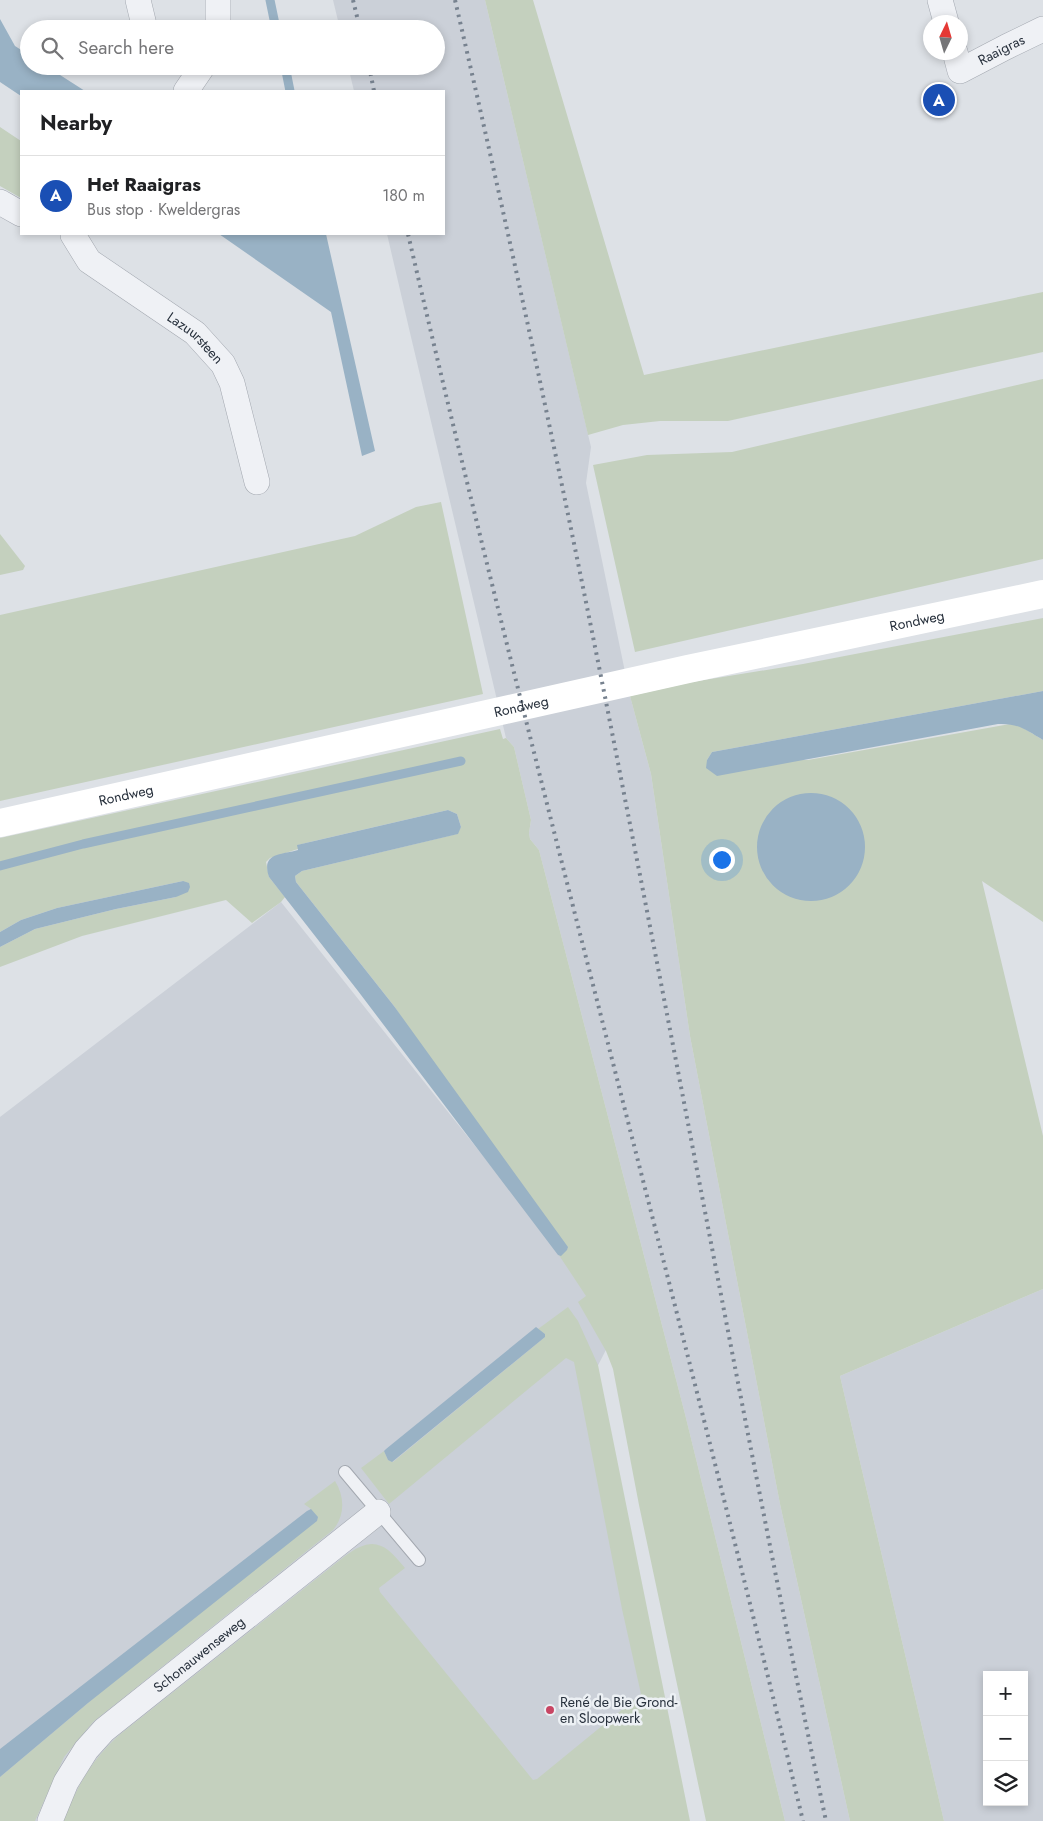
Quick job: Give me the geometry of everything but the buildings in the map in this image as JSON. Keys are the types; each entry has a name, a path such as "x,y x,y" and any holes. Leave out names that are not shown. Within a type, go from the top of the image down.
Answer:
{"main road":[{"name":"Rondweg","path":"0,823 688,669 1043,594"}],"street":[{"path":"138,0 143,20"},
{"path":"218,0 218,20"},
{"path":"940,0 944,15"},
{"name":"Raaigras","path":"957,62 1006,47 1043,29"},
{"path":"187,90 197,75"},
{"path":"0,202 20,213"},
{"name":"Lazuursteen","path":"72,235 88,261 195,333 223,364 232,383 257,482"},
{"name":"Schonauwenseweg","path":"50,1821 66,1782 86,1750 104,1730 378,1512"}],"lane":[{"path":"345,1472 418,1560"}],"shaded area":[{"path":"333,0 485,0 591,447 586,483 630,696 651,774 690,1036 780,1504 850,1821 785,1821 685,1414 539,850 530,839 531,820 514,747 506,738 411,337 387,235 445,235 445,90 354,90 350,75 445,75 445,20 338,20"},
{"path":"281,902 565,1259 586,1289 610,1342 590,1381 657,1722 524,1821 0,1821 0,1117"},
{"path":"1043,1289 1043,1821 944,1821 840,1376"}],"green space":[{"path":"485,0 533,0 644,375 1043,292 1043,352 728,421 660,421 623,425 588,435"},
{"path":"0,127 20,140 20,197 0,186"},
{"path":"1043,379 1043,559 635,652 593,465 647,455 732,452"},
{"path":"441,502 483,694 0,801 0,615 355,536 416,507"},
{"path":"0,534 25,566 23,570 0,575"},
{"path":"1043,618 1043,691 712,752 707,760 808,760 1010,724 1020,726 1043,740 1043,922 982,881 1043,1136 1043,1289 840,1376 944,1821 850,1821 780,1504 690,1036 651,774 630,696 692,682 803,664"},
{"path":"500,729 503,739 506,738 514,747 531,820 530,839 539,850 685,1414 785,1821 706,1821 639,1505 613,1369 606,1351 578,1302 586,1296 394,1006 296,882 295,876 302,871 457,834 461,827 457,814 448,810 314,841 298,845 298,849 270,858 266,862 269,877 285,897 252,923 226,900 82,936 0,967 0,947 35,929 116,909 176,897 183,881 57,908 21,920 0,932 0,838"},
{"path":"568,1307 578,1321 598,1365 690,1821 63,1821 85,1775 118,1736 345,1556 355,1549 371,1544 385,1548 405,1568 379,1588 380,1592 533,1780 537,1779 641,1694 622,1609 574,1362 566,1358 389,1504 361,1468 384,1451 388,1460 393,1462 545,1337 545,1334 538,1329"},
{"path":"335,1481 341,1493 342,1513 333,1530 93,1722 64,1757 35,1821 0,1821 0,1777 311,1509 304,1504"}],"water":[{"path":"0,19 15,46 20,49 20,75 60,75 83,90 20,90 20,95 0,82"},
{"path":"220,235 326,235 375,451 362,456 331,312"},
{"path":"1043,691 1043,740 1017,726 998,724 717,776 706,768 707,760 712,752"},
{"path":"811,793 832,797 849,809 861,826 865,847 861,868 849,885 832,897 811,901 790,897 773,885 761,868 757,847 761,826 773,809 790,797"},
{"path":"448,810 457,814 461,827 458,834 302,871 295,876 296,882 394,1006 568,1247 561,1256 558,1255 269,877 267,869 270,859 279,854 298,850 297,845"},
{"path":"183,881 189,883 188,892 176,897 116,909 35,929 0,947 0,932 21,920 57,908"},
{"path":"536,1327 545,1334 545,1337 392,1462 388,1460 384,1451 386,1449"},
{"path":"311,1509 318,1517 317,1521 88,1703 0,1777 0,1749"}],"waterway":[{"path":"270,0 274,20"},
{"path":"287,75 290,90"},
{"path":"0,866 83,844 461,761"}],"railway":[{"path":"353,0 358,20"},
{"path":"455,0 523,301 586,602 749,1440 826,1821"},
{"path":"371,75 374,90"},
{"path":"408,235 504,631 755,1622 803,1821"}],"place":[{"name":"Het Raaigras","path":"939,100"},
{"name":"René de Bie Grond- en Sloopwerk","path":"550,1710"}]}
